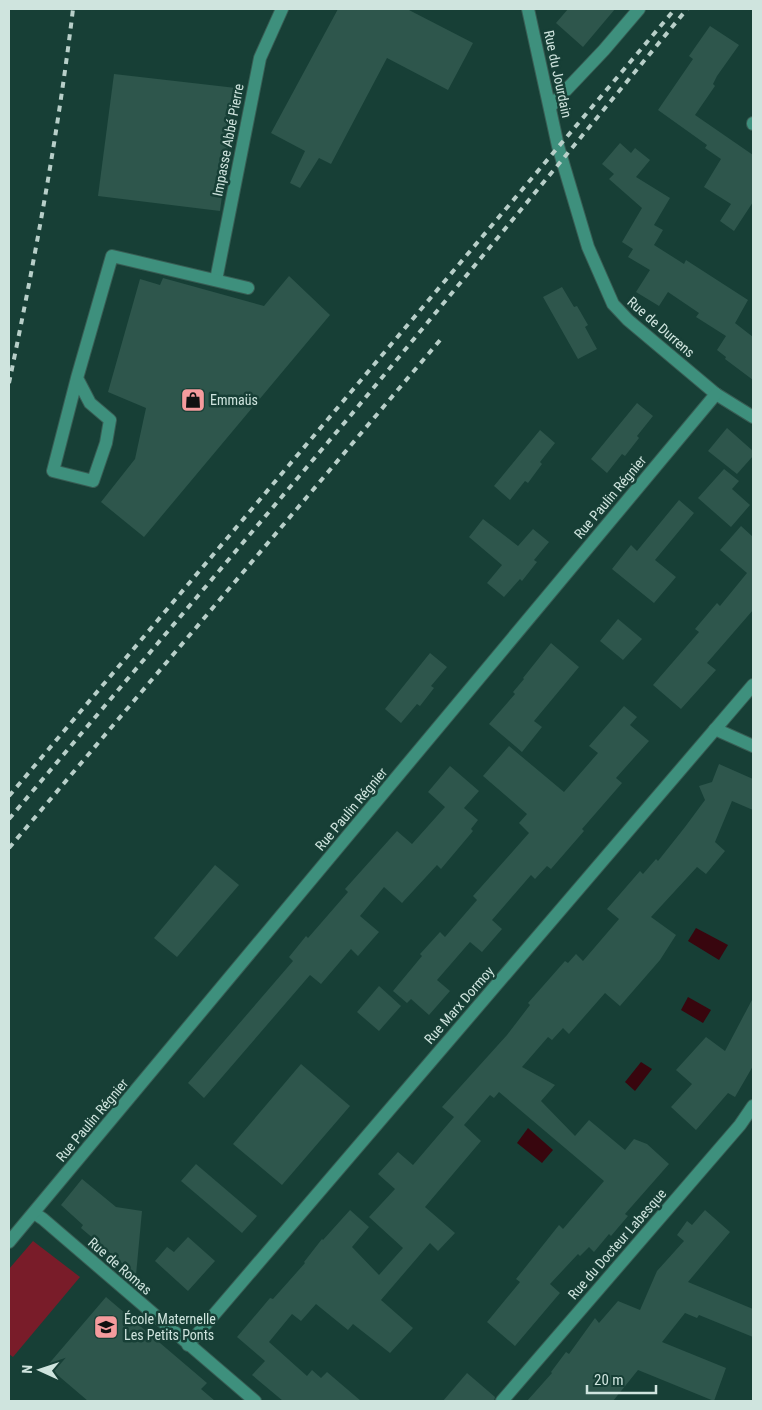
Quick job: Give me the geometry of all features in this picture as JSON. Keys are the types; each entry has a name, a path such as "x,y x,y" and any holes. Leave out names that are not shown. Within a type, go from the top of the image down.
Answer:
{"street":[{"name":"Impasse Abbé Pierre","path":"216,280 260,58 282,9"},
{"name":"Rue du Jourdain","path":"528,9 558,146"},
{"path":"550,107 604,50 639,9"},
{"name":"Rue de Durrens","path":"558,146 588,247 613,304 628,320 716,394 753,418"},
{"path":"77,378 90,403 110,420 106,443 93,481 53,471 77,378 112,256 248,288"},
{"name":"Rue Paulin Régnier","path":"9,1242 716,394"},
{"name":"Rue Marx Dormoy","path":"188,1345 753,685"},
{"path":"715,729 753,746"},
{"name":"Rue du Docteur Labesque","path":"502,1401 740,1125 753,1106"},
{"path":"740,1125 753,1128"},
{"name":"Rue de Romas","path":"34,1213 255,1401"}],"shaded area":[{"path":"696,928 728,945 719,960 688,941"},
{"path":"688,997 711,1010 703,1023 681,1010"},
{"path":"641,1062 652,1069 635,1091 625,1082"},
{"path":"528,1128 553,1150 542,1163 517,1143"},
{"path":"33,1241 80,1277 13,1357 9,1354 9,1269"}],"building":[{"path":"338,9 407,9 473,43 448,90 387,58 331,164 319,158 300,188 290,183 305,151 271,133"},
{"path":"568,9 615,9 583,47 556,23"},
{"path":"710,26 739,45 717,76 713,84 715,86 695,115 753,155 753,202 734,231 720,221 731,204 704,187 721,159 705,148 707,145 658,110 693,59 689,56"},
{"path":"114,74 236,88 220,211 98,196"},
{"path":"620,143 631,153 635,148 650,160 636,177 670,198 654,225 663,230 654,245 684,264 686,260 748,300 735,323 753,337 753,380 725,359 726,357 717,350 726,336 696,317 699,313 668,292 659,306 636,292 650,270 628,257 633,249 622,242 642,208 609,179 614,174 602,164"},
{"name":"Emmaüs","path":"289,276 330,315 144,537 101,502 135,459 146,408 108,392 140,279 160,285 163,278 264,306"},
{"path":"562,287 574,307 577,306 588,325 585,327 597,349 578,359 543,297"},
{"path":"637,403 653,416 637,436 639,438 625,456 622,454 607,473 591,459"},
{"path":"727,428 753,451 753,456 737,474 708,451"},
{"path":"540,430 555,443 540,462 542,464 528,483 525,481 510,500 494,486"},
{"path":"724,469 739,481 732,489 750,505 731,527 698,498"},
{"path":"679,500 694,513 655,560 676,577 654,603 612,569 631,545 637,551"},
{"path":"483,519 518,546 533,529 549,542 534,560 537,562 522,581 520,579 504,597 487,583 502,565 469,537"},
{"path":"741,526 753,537 753,610 707,663 716,670 681,709 653,685 699,632 695,629 717,603 720,606 747,573 720,550"},
{"path":"618,619 642,639 623,660 600,641"},
{"path":"551,643 579,667 534,721 542,727 522,752 489,724 515,694 513,692"},
{"path":"430,653 447,667 431,686 434,688 420,706 417,704 401,723 385,709"},
{"path":"624,706 637,717 630,725 649,741 616,778 622,783 582,829 584,831 551,869 547,866 535,879 531,875 492,920 502,929 482,952 470,942 437,980 450,991 429,1015 411,999 407,1003 393,991 422,956 420,954 440,932 445,937 477,900 473,896 529,833 519,823 527,814 483,776 509,746 564,792 598,753 589,746"},
{"path":"719,764 753,779 753,810 732,801 715,842 725,851 706,874 697,867 651,917 676,935 660,960 620,1006 605,993 569,1034 563,1028 552,1040 548,1037 522,1067 555,1085 541,1101 575,1136 589,1120 625,1150 634,1139 647,1144 669,1164 625,1214 628,1216 611,1236 609,1234 594,1252 589,1247 580,1256 578,1254 550,1284 560,1293 515,1346 487,1322 520,1282 516,1279 559,1225 563,1229 604,1181 499,1092 494,1098 490,1095 464,1125 481,1141 425,1207 455,1233 438,1251 430,1243 381,1300 413,1328 390,1353 353,1324 348,1330 316,1304 301,1321 292,1314 269,1342 307,1376 312,1370 321,1378 327,1372 361,1401 283,1401 252,1375 265,1361 237,1337 270,1298 273,1299 305,1263 322,1239 350,1210 369,1227 352,1247 379,1275 403,1248 369,1217 395,1189 378,1174 398,1152 413,1165 454,1117 442,1107 507,1035 530,1005 528,1003 565,961 568,963 576,954 583,961 619,919 607,909 640,871 643,874 656,859 658,861 685,827 705,800 699,786 712,782"},
{"path":"450,766 479,791 464,808 478,820 471,829 473,831 441,869 437,865 402,903 384,887 360,916 379,932 358,956 351,949 321,984 310,975 204,1098 188,1083 293,961 289,957 306,936 308,938 348,892 345,889 397,831 412,844 445,807 428,792"},
{"path":"215,865 239,885 177,957 154,938"},
{"path":"379,986 401,1006 379,1031 357,1012"},
{"path":"753,998 753,1066 735,1097 728,1093 696,1130 671,1107 692,1084 676,1070 706,1037 725,1051"},
{"path":"301,1064 350,1106 282,1185 233,1144"},
{"path":"196,1164 257,1216 242,1233 181,1181"},
{"path":"82,1179 116,1207 142,1211 136,1275 81,1228 83,1225 61,1205"},
{"path":"705,1210 730,1232 688,1282 753,1309 753,1337 699,1315 697,1318 685,1313 662,1342 726,1368 714,1401 638,1370 613,1401 527,1401 552,1373 566,1352 569,1354 595,1318 599,1323 618,1301 640,1310 657,1271 684,1241 677,1235 687,1221 692,1225"},
{"path":"188,1237 215,1261 188,1291 155,1261 167,1247 174,1252"},
{"name":"École Maternelle Les Petits Ponts","path":"106,1297 207,1383 201,1389 215,1401 88,1401 47,1366"},
{"path":"467,1373 495,1397 494,1401 443,1401"}],"railway":[{"path":"9,383 45,196 73,9"},
{"path":"9,796 675,9"},
{"path":"9,819 351,415 687,9"},
{"path":"9,848 441,339"}],"place":[{"name":"Emmaüs","path":"193,400"},
{"name":"École Maternelle Les Petits Ponts","path":"106,1327"}]}
